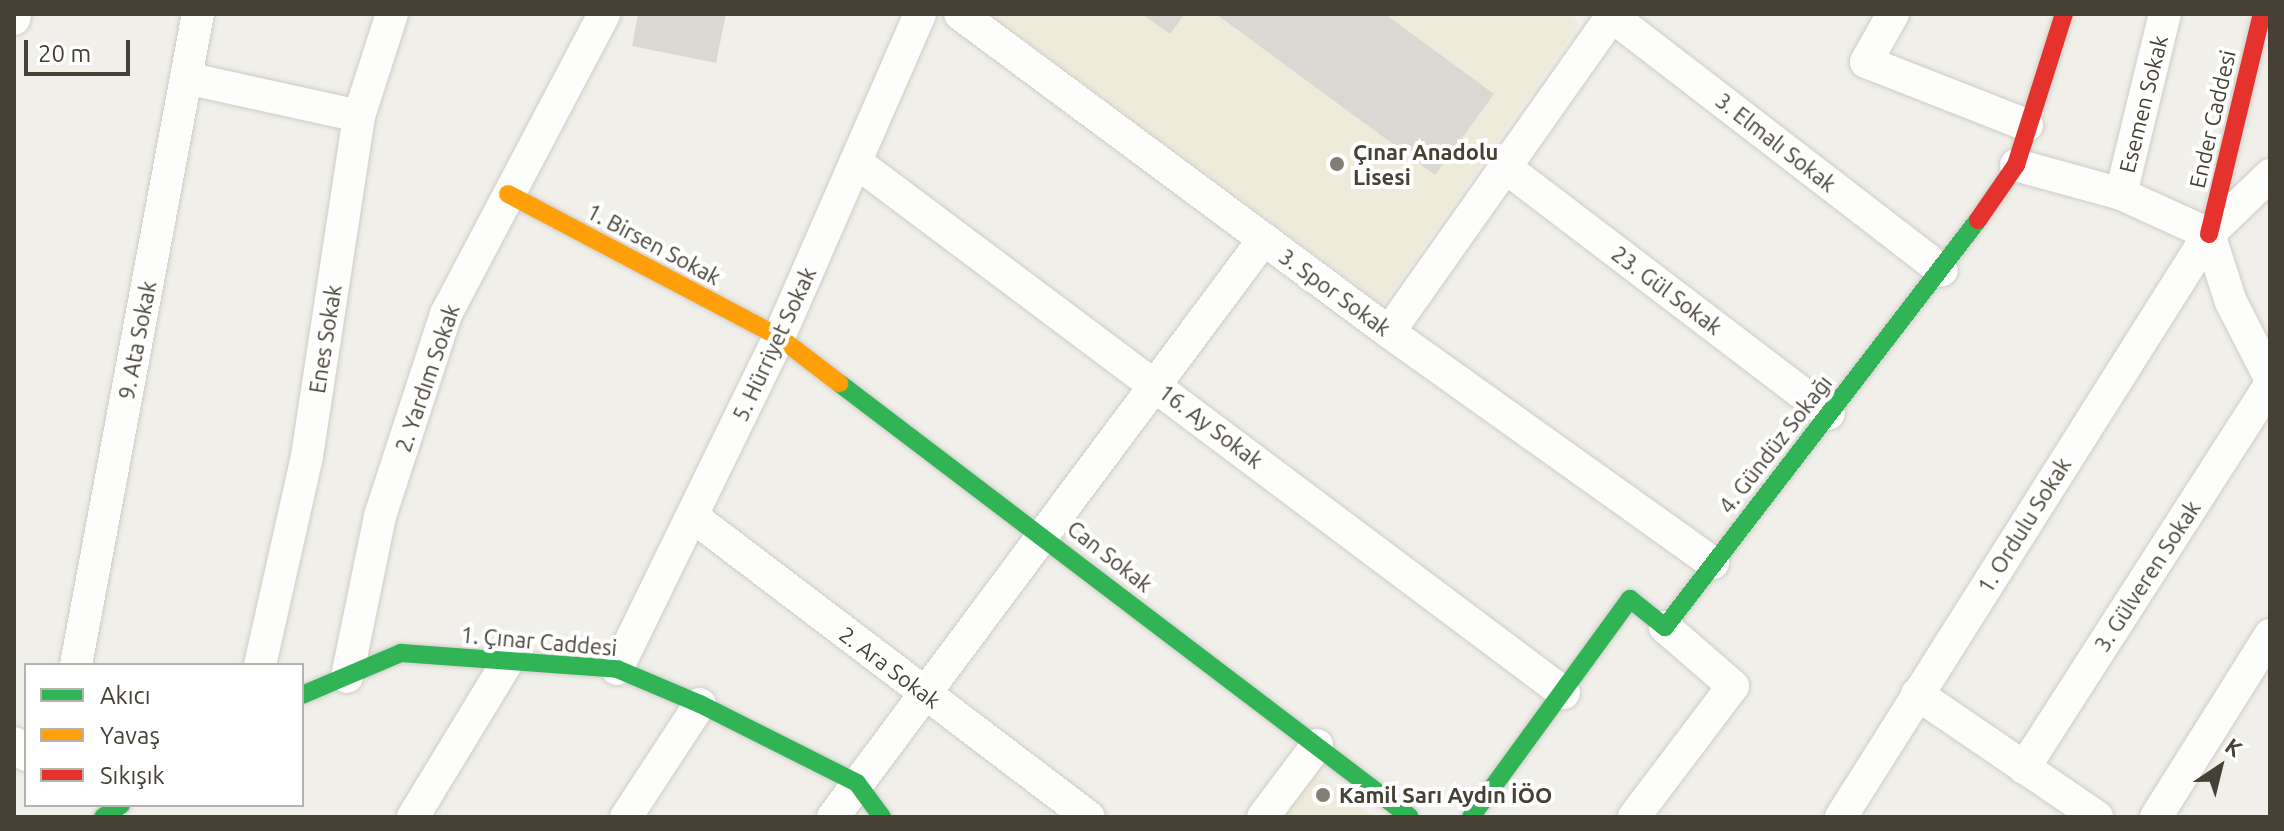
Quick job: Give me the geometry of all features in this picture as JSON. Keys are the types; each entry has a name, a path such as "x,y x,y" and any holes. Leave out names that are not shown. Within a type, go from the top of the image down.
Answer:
{"street":[{"name":"9. Ata Sokak","path":"76,663 198,14"},
{"name":"Enes Sokak","path":"260,663 307,456 359,116 392,14"},
{"name":"2. Yardım Sokak","path":"347,677 380,516 446,314 604,14"},
{"name":"5. Hürriyet Sokak","path":"617,669 779,337 920,14"},
{"name":"3. Spor Sokak","path":"960,14 1389,332 1713,563"},
{"path":"1893,14 1866,62 2027,125"},
{"name":"4. Gündüz Sokağı","path":"1665,627 1942,270 2016,165 2064,14"},
{"name":"Esemen Sokak","path":"2121,194 2165,14"},
{"name":"Ender Caddesi","path":"2209,234 2262,14"},
{"path":"1389,332 1610,15"},
{"name":"3. Elmalı Sokak","path":"1610,15 1942,270"},
{"path":"186,78 359,116"},
{"name":"16. Ay Sokak","path":"856,162 1564,693"},
{"path":"2016,165 2121,194 2209,234 2231,302 2270,378"},
{"name":"23. Gül Sokak","path":"1505,167 1829,414"},
{"name":"1. Ordulu Sokak","path":"1841,817 2209,234 2270,175"},
{"name":"1. Birsen Sokak","path":"508,194 779,337"},
{"path":"833,817 1264,239"},
{"name":"Can Sokak","path":"779,337 1044,535 1410,817"},
{"name":"3. Gülveren Sokak","path":"2024,768 2270,385"},
{"name":"2. Ara Sokak","path":"692,516 1089,817"},
{"path":"1471,817 1630,599 1733,686 1634,817"},
{"path":"2156,817 2270,635"},
{"name":"1. Çınar Caddesi","path":"304,694 401,653 617,669 700,704 857,783 882,817"},
{"path":"413,817 508,661"},
{"path":"1917,694 2097,817"},
{"path":"626,817 700,704"},
{"path":"1263,817 1317,745"}],"shaded area":[{"name":"Çınar Anadolu Lisesi","path":"989,14 1565,14 1579,24 1383,304"},
{"name":"Kamil Sarı Aydın İÖO","path":"1317,774 1375,817 1284,817"}],"building":[{"path":"638,14 726,14 716,63 632,46"},
{"path":"1142,14 1185,14 1170,34"},
{"path":"1216,14 1385,14 1494,94 1435,175"}],"traffic: fast":[{"path":"1471,817 1630,599 1665,627 1978,220"},
{"path":"839,383 1410,817"},
{"path":"304,694 401,653 617,669 700,704 857,783 882,817"},
{"path":"103,817 118,807"}],"traffic: slow":[{"path":"508,194 779,337 839,383"}],"traffic: jam":[{"path":"1978,220 2016,165 2064,14"},
{"path":"2209,234 2262,14"}],"place":[{"name":"Çınar Anadolu Lisesi","path":"1337,164"},
{"name":"Kamil Sarı Aydın İÖO","path":"1323,795"}]}
